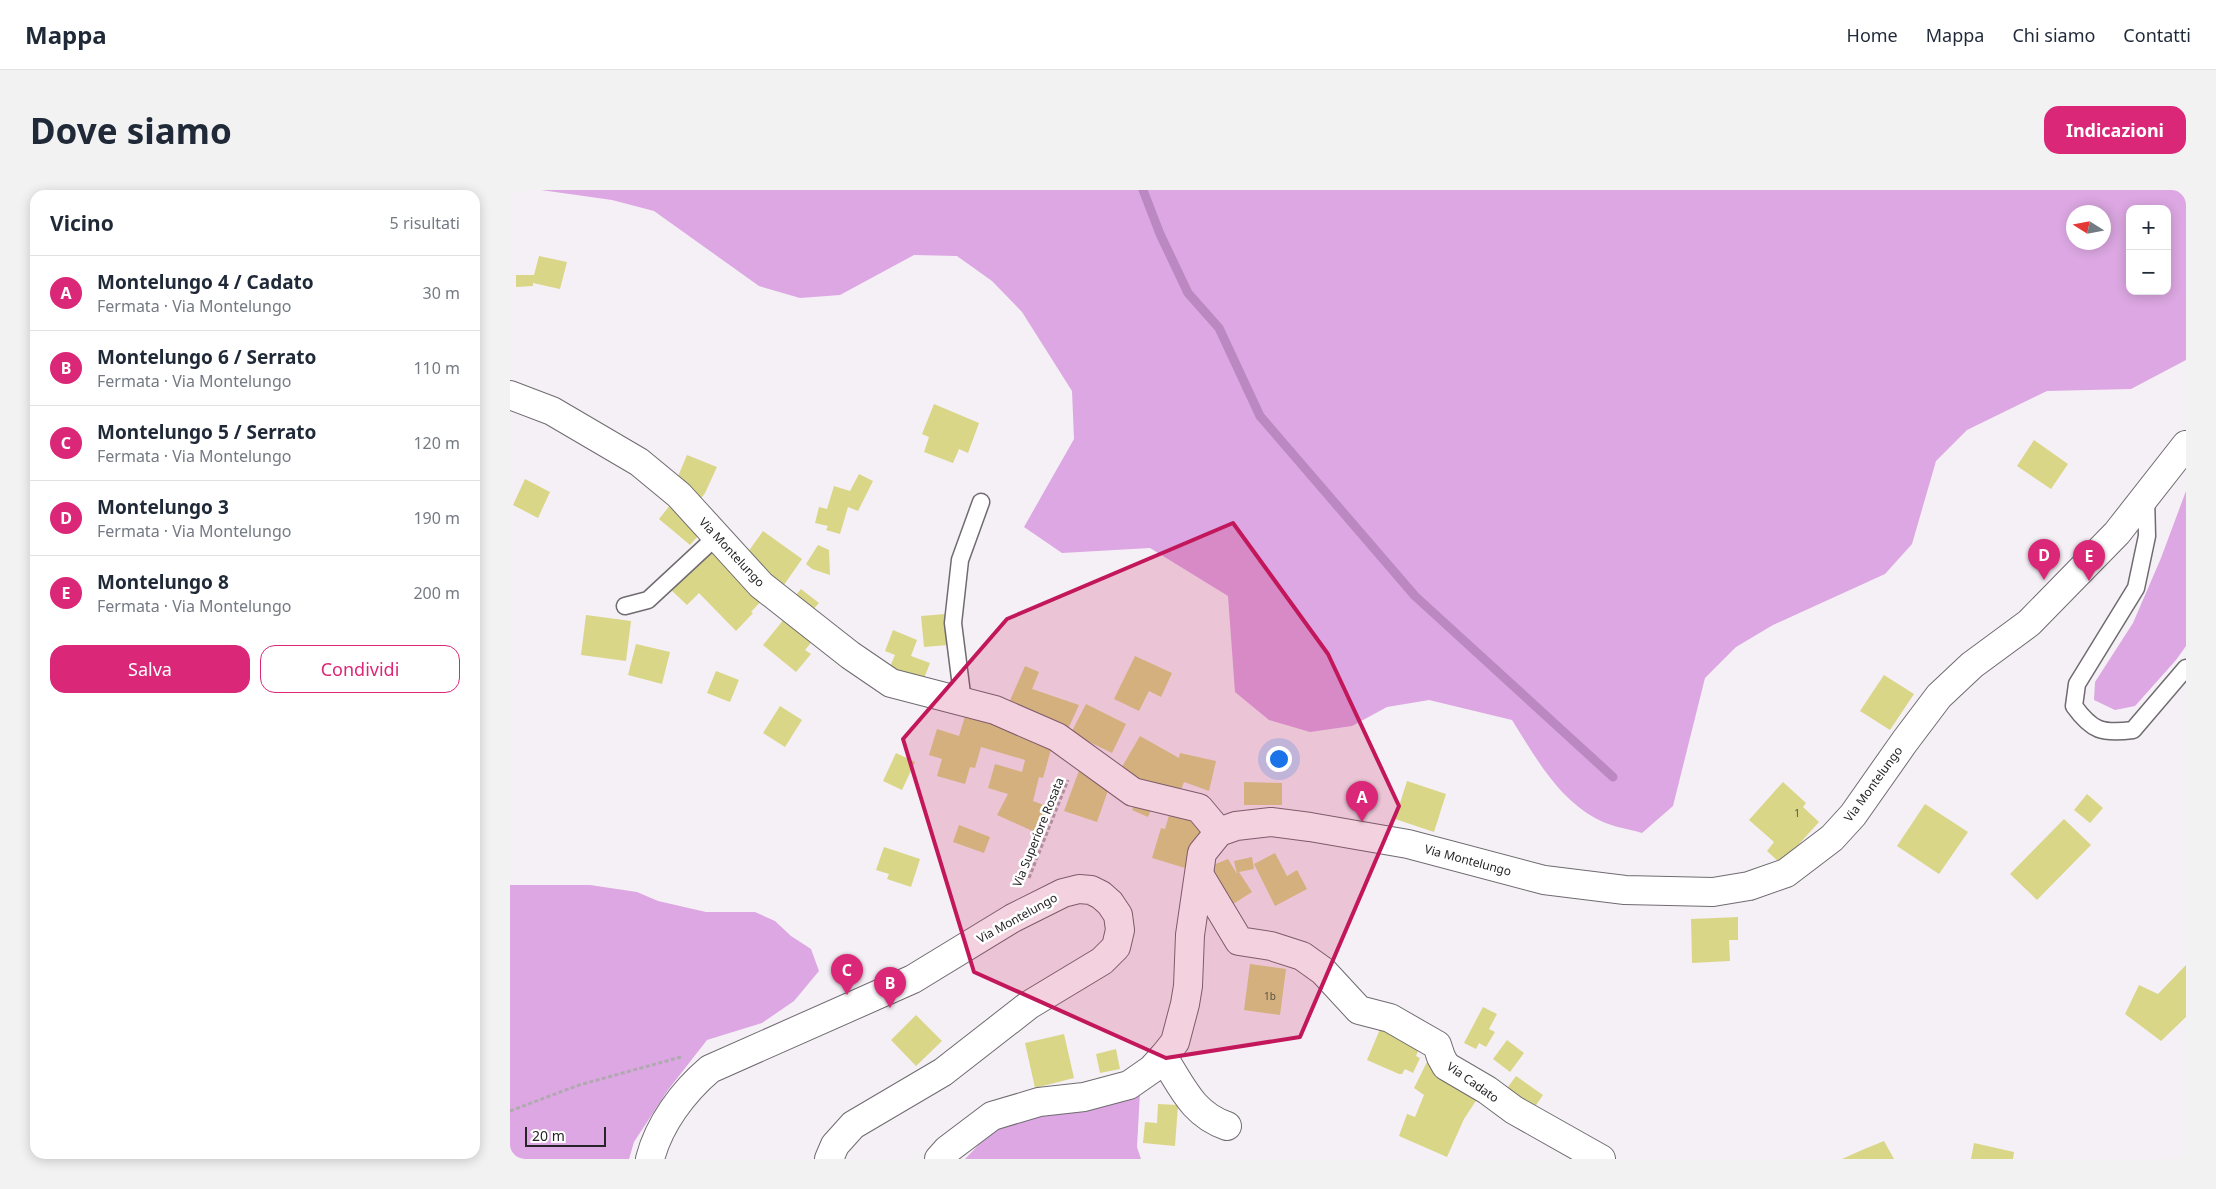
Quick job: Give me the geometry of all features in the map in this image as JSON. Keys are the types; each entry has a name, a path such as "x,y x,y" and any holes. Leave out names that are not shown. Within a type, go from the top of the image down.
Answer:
{"street":[{"name":"Via Montelungo","path":"510,395 552,411 639,462 679,495 761,585 850,655 891,684 995,710 1056,737 1133,792 1199,808 1220,832 1236,826 1271,822 1310,827 1408,844 1544,880 1625,890 1713,892 1749,886 1786,873 1832,838 1853,815 1939,696 1972,665 2029,623 2117,532 2186,445"},
{"path":"939,1159 947,1150 992,1116 1038,1102 1084,1097 1129,1084 1152,1070 1163,1058 1175,1042 1185,1004 1188,986 1190,935 1202,853 1220,832"},
{"name":"Via Cadato","path":"1200,876 1239,941 1271,946 1302,956 1323,971 1359,1010 1390,1018 1437,1045 1446,1066 1487,1090 1514,1110 1601,1159"},
{"name":"Via Montelungo","path":"650,1159 679,1099 692,1084 710,1069 913,979 1012,918 1063,893 1080,889 1091,890 1110,902 1118,915 1120,930 1116,947 1102,962 1029,1005 943,1072 854,1125 835,1145 829,1159"},
{"path":"1163,1058 1201,1113 1227,1126"}],"lane":[{"path":"2146,496 2147,536 2136,588 2077,684 2074,706 2087,724 2112,733 2133,730 2186,668"},
{"path":"963,702 953,623 960,560 981,502"},
{"path":"625,606 648,600 716,536"}],"path":[{"name":"Via Superiore Rosata","path":"1012,918 1079,753"}],"highlighted area":[{"path":"1233,523 1328,654 1399,806 1300,1037 1166,1058 974,972 903,739 1007,619"}],"shaded area":[{"path":"541,190 2186,190 2186,360 2131,389 2047,391 1967,430 1936,461 1912,544 1885,574 1773,625 1736,647 1705,678 1673,806 1642,833 1601,821 1573,802 1550,777 1512,720 1429,700 1387,707 1352,726 1310,732 1269,720 1235,692 1228,596 1150,548 1062,553 1024,527 1074,439 1072,391 1022,312 992,281 957,256 914,255 840,295 800,298 759,286 654,211 612,200"},
{"path":"2186,491 2186,646 2135,706 2115,710 2094,700 2095,682 2133,623 2161,558"},
{"path":"510,885 590,885 637,892 658,901 706,912 755,912 775,921 791,936 811,949 819,971 794,1001 762,1023 707,1040 668,1090 634,1142 629,1159 510,1159"},
{"path":"1140,1092 1137,1147 1141,1159 965,1159 993,1130 1037,1111"}],"building":[{"path":"539,256 567,262 560,289 533,283 533,286 516,287 516,275 534,275"},
{"path":"934,404 979,423 968,453 959,449 953,463 924,452 929,437 922,434"},
{"path":"2034,440 2068,464 2051,489 2017,466"},
{"path":"687,455 717,467 705,493 696,505 676,481"},
{"path":"859,474 873,481 858,511 848,507 840,534 826,530 828,526 815,523 819,507 827,509 834,486 850,491"},
{"path":"525,479 550,492 538,518 513,505"},
{"path":"675,499 705,528 690,545 659,519"},
{"path":"763,531 802,559 779,592 743,559"},
{"path":"722,545 764,598 736,631 699,593 687,605 670,589"},
{"path":"818,545 829,550 830,575 812,569 806,564"},
{"path":"801,589 819,603 808,615 791,601"},
{"path":"789,613 819,633 805,650 811,654 796,672 763,645"},
{"path":"945,614 948,645 924,647 921,616"},
{"path":"586,615 631,621 626,661 581,655"},
{"path":"893,630 917,640 911,656 930,663 921,686 889,669 895,655 885,651"},
{"path":"636,644 670,652 662,684 628,675"},
{"path":"1135,656 1172,673 1161,697 1149,691 1139,711 1114,699"},
{"path":"1025,666 1039,672 1032,689 1079,705 1069,727 1050,719 1046,729 1005,712"},
{"path":"716,671 739,680 730,702 707,693"},
{"path":"1884,675 1914,694 1890,730 1860,711"},
{"path":"1086,704 1126,724 1112,753 1071,733"},
{"path":"780,706 802,720 785,747 763,733"},
{"path":"968,706 1054,739 1043,778 1039,777 1033,801 1049,807 1039,834 997,815 1008,794 988,788 995,764 1022,772 1025,760 981,747 975,768 970,767 965,784 937,776 942,759 929,755 937,729 959,736"},
{"path":"1140,736 1179,758 1180,753 1216,761 1209,791 1184,782 1179,795 1116,777"},
{"path":"896,753 915,762 902,790 883,781"},
{"path":"1080,768 1112,779 1097,822 1064,811"},
{"path":"1407,781 1446,794 1434,832 1395,819"},
{"path":"1244,782 1282,783 1282,805 1244,805"},
{"path":"1783,782 1806,803 1803,807 1819,822 1781,864 1767,851 1774,842 1749,820"},
{"path":"1139,794 1155,801 1148,817 1132,810"},
{"path":"2087,794 2103,808 2090,823 2074,810"},
{"path":"1925,804 1968,832 1939,874 1897,846"},
{"path":"1172,805 1205,815 1193,853 1195,871 1152,858 1161,828 1165,829"},
{"path":"2064,819 2091,845 2037,900 2010,874"},
{"path":"959,825 990,837 984,853 953,842"},
{"path":"884,847 920,859 911,887 887,879 889,874 876,870"},
{"path":"1275,853 1287,876 1297,870 1307,889 1275,906 1254,864"},
{"path":"1252,857 1254,869 1239,872 1252,892 1230,906 1208,867 1228,859 1237,874 1234,861"},
{"path":"1738,917 1738,940 1729,940 1730,961 1692,963 1691,919"},
{"path":"1250,964 1286,969 1280,1015 1244,1010"},
{"path":"2186,965 2186,1017 2161,1041 2125,1014 2139,985 2158,994"},
{"path":"1483,1007 1497,1014 1489,1029 1495,1032 1486,1047 1479,1043 1476,1049 1464,1043"},
{"path":"916,1015 942,1041 916,1066 891,1040"},
{"path":"1383,1022 1423,1039 1416,1056 1420,1058 1413,1073 1405,1069 1402,1074 1399,1074 1367,1060"},
{"path":"1064,1034 1074,1078 1035,1088 1025,1043"},
{"path":"1507,1040 1524,1053 1510,1072 1493,1059"},
{"path":"1116,1049 1120,1069 1100,1073 1096,1054"},
{"path":"1428,1060 1481,1093 1464,1119 1447,1157 1399,1136 1407,1114 1415,1117 1424,1095 1414,1088"},
{"path":"1516,1076 1543,1095 1532,1111 1505,1091"},
{"path":"1158,1104 1178,1105 1175,1146 1143,1143 1145,1122 1157,1123"},
{"path":"1884,1141 1894,1159 1842,1159 1862,1150"},
{"path":"1974,1143 2014,1152 2013,1159 1971,1159"}],"waterway":[{"path":"1143,190 1160,234 1188,293 1219,328 1260,416 1415,596 1613,777"}],"place":[{"name":"Montelungo 3","path":"2044,580"},
{"name":"Montelungo 8","path":"2089,581"},
{"name":"Montelungo 4 / Cadato","path":"1362,822"},
{"name":"Montelungo 5 / Serrato","path":"847,995"},
{"name":"Montelungo 6 / Serrato","path":"890,1008"}]}
